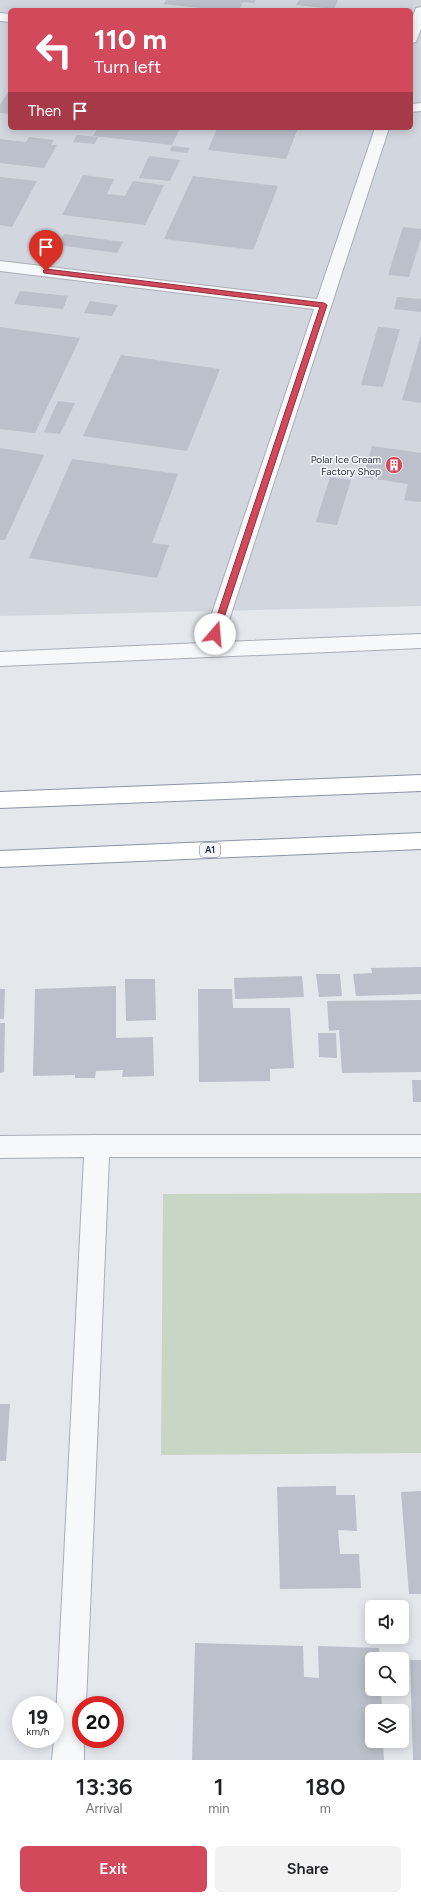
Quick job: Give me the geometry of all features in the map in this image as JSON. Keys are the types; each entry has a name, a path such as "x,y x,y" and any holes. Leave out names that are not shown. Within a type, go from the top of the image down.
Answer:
{"highway":[{"path":"0,800 421,783"},
{"name":"A1","path":"0,859 421,841"}],"street":[{"path":"415,35 421,11"},
{"path":"210,649 381,130"},
{"path":"0,266 324,305"},
{"path":"0,659 421,641"},
{"path":"68,1760 97,1146"},
{"path":"0,1147 421,1146"}],"shaded area":[{"path":"0,0 421,0 421,606 0,616"}],"green space":[{"path":"421,1193 421,1453 161,1455 163,1194"}],"building":[{"path":"166,0 256,0 254,3 243,2 240,8 201,8 164,4"},
{"path":"299,0 338,0 334,8 296,5"},
{"path":"8,91 8,114 0,113 0,105"},
{"path":"97,130 179,130 172,145 93,136"},
{"path":"216,130 297,130 286,159 208,150"},
{"path":"77,135 98,137 95,144 73,142"},
{"path":"29,137 54,140 51,145 57,145 44,168 0,163 0,139 26,142"},
{"path":"172,146 190,148 187,153 170,151"},
{"path":"149,156 180,160 170,181 139,178"},
{"path":"83,175 114,179 107,194 125,196 133,181 164,185 145,225 62,215"},
{"path":"193,176 278,186 253,250 164,239"},
{"path":"0,177 37,181 12,227 0,225"},
{"path":"403,227 421,229 421,238 409,277 388,275"},
{"path":"64,234 123,242 117,253 58,245"},
{"path":"20,291 68,296 63,309 14,304"},
{"path":"397,297 421,299 421,312 394,309"},
{"path":"90,301 118,305 112,316 84,313"},
{"path":"0,327 80,338 35,433 0,429"},
{"path":"378,327 400,329 383,387 361,385"},
{"path":"421,335 421,403 402,400"},
{"path":"121,355 220,369 187,451 83,436"},
{"path":"58,401 75,403 60,434 44,432"},
{"name":"Polar Ice Cream Factory Shop","path":"372,446 421,453 421,502 404,500 408,484 363,477"},
{"path":"0,448 44,455 5,540 0,540"},
{"path":"72,459 178,474 152,543 169,545 157,578 29,558"},
{"path":"330,477 351,480 337,525 316,522"},
{"path":"421,967 421,994 356,996 353,974 372,973 371,968"},
{"path":"316,974 340,974 342,996 319,997"},
{"path":"302,976 304,997 235,999 234,978"},
{"path":"125,979 155,979 156,1020 126,1021"},
{"path":"116,986 116,1038 153,1037 154,1076 122,1077 123,1070 96,1071 95,1078 75,1078 75,1075 33,1076 35,989"},
{"path":"0,989 5,989 4,1019 0,1019"},
{"path":"198,989 232,989 233,1008 290,1008 294,1068 270,1069 270,1081 199,1082"},
{"path":"421,1000 421,1072 342,1073 339,1030 329,1031 327,1001"},
{"path":"0,1023 5,1023 4,1072 0,1073"},
{"path":"318,1033 336,1033 337,1058 319,1057"},
{"path":"412,1080 421,1080 421,1102 413,1102"},
{"path":"0,1404 10,1404 6,1461 0,1461"},
{"path":"336,1486 336,1495 355,1495 357,1531 338,1530 340,1554 359,1554 361,1588 280,1589 277,1487"},
{"path":"421,1491 421,1594 409,1594 401,1492"},
{"path":"195,1643 303,1646 304,1677 319,1678 318,1646 379,1648 379,1652 365,1652 365,1696 381,1696 382,1704 365,1704 365,1748 383,1748 384,1760 192,1760"},
{"path":"410,1660 421,1660 421,1760 413,1760"}],"place":[{"name":"Polar Ice Cream Factory Shop","path":"394,465"}],"route":[{"path":"46,271 324,305 215,634"}]}
